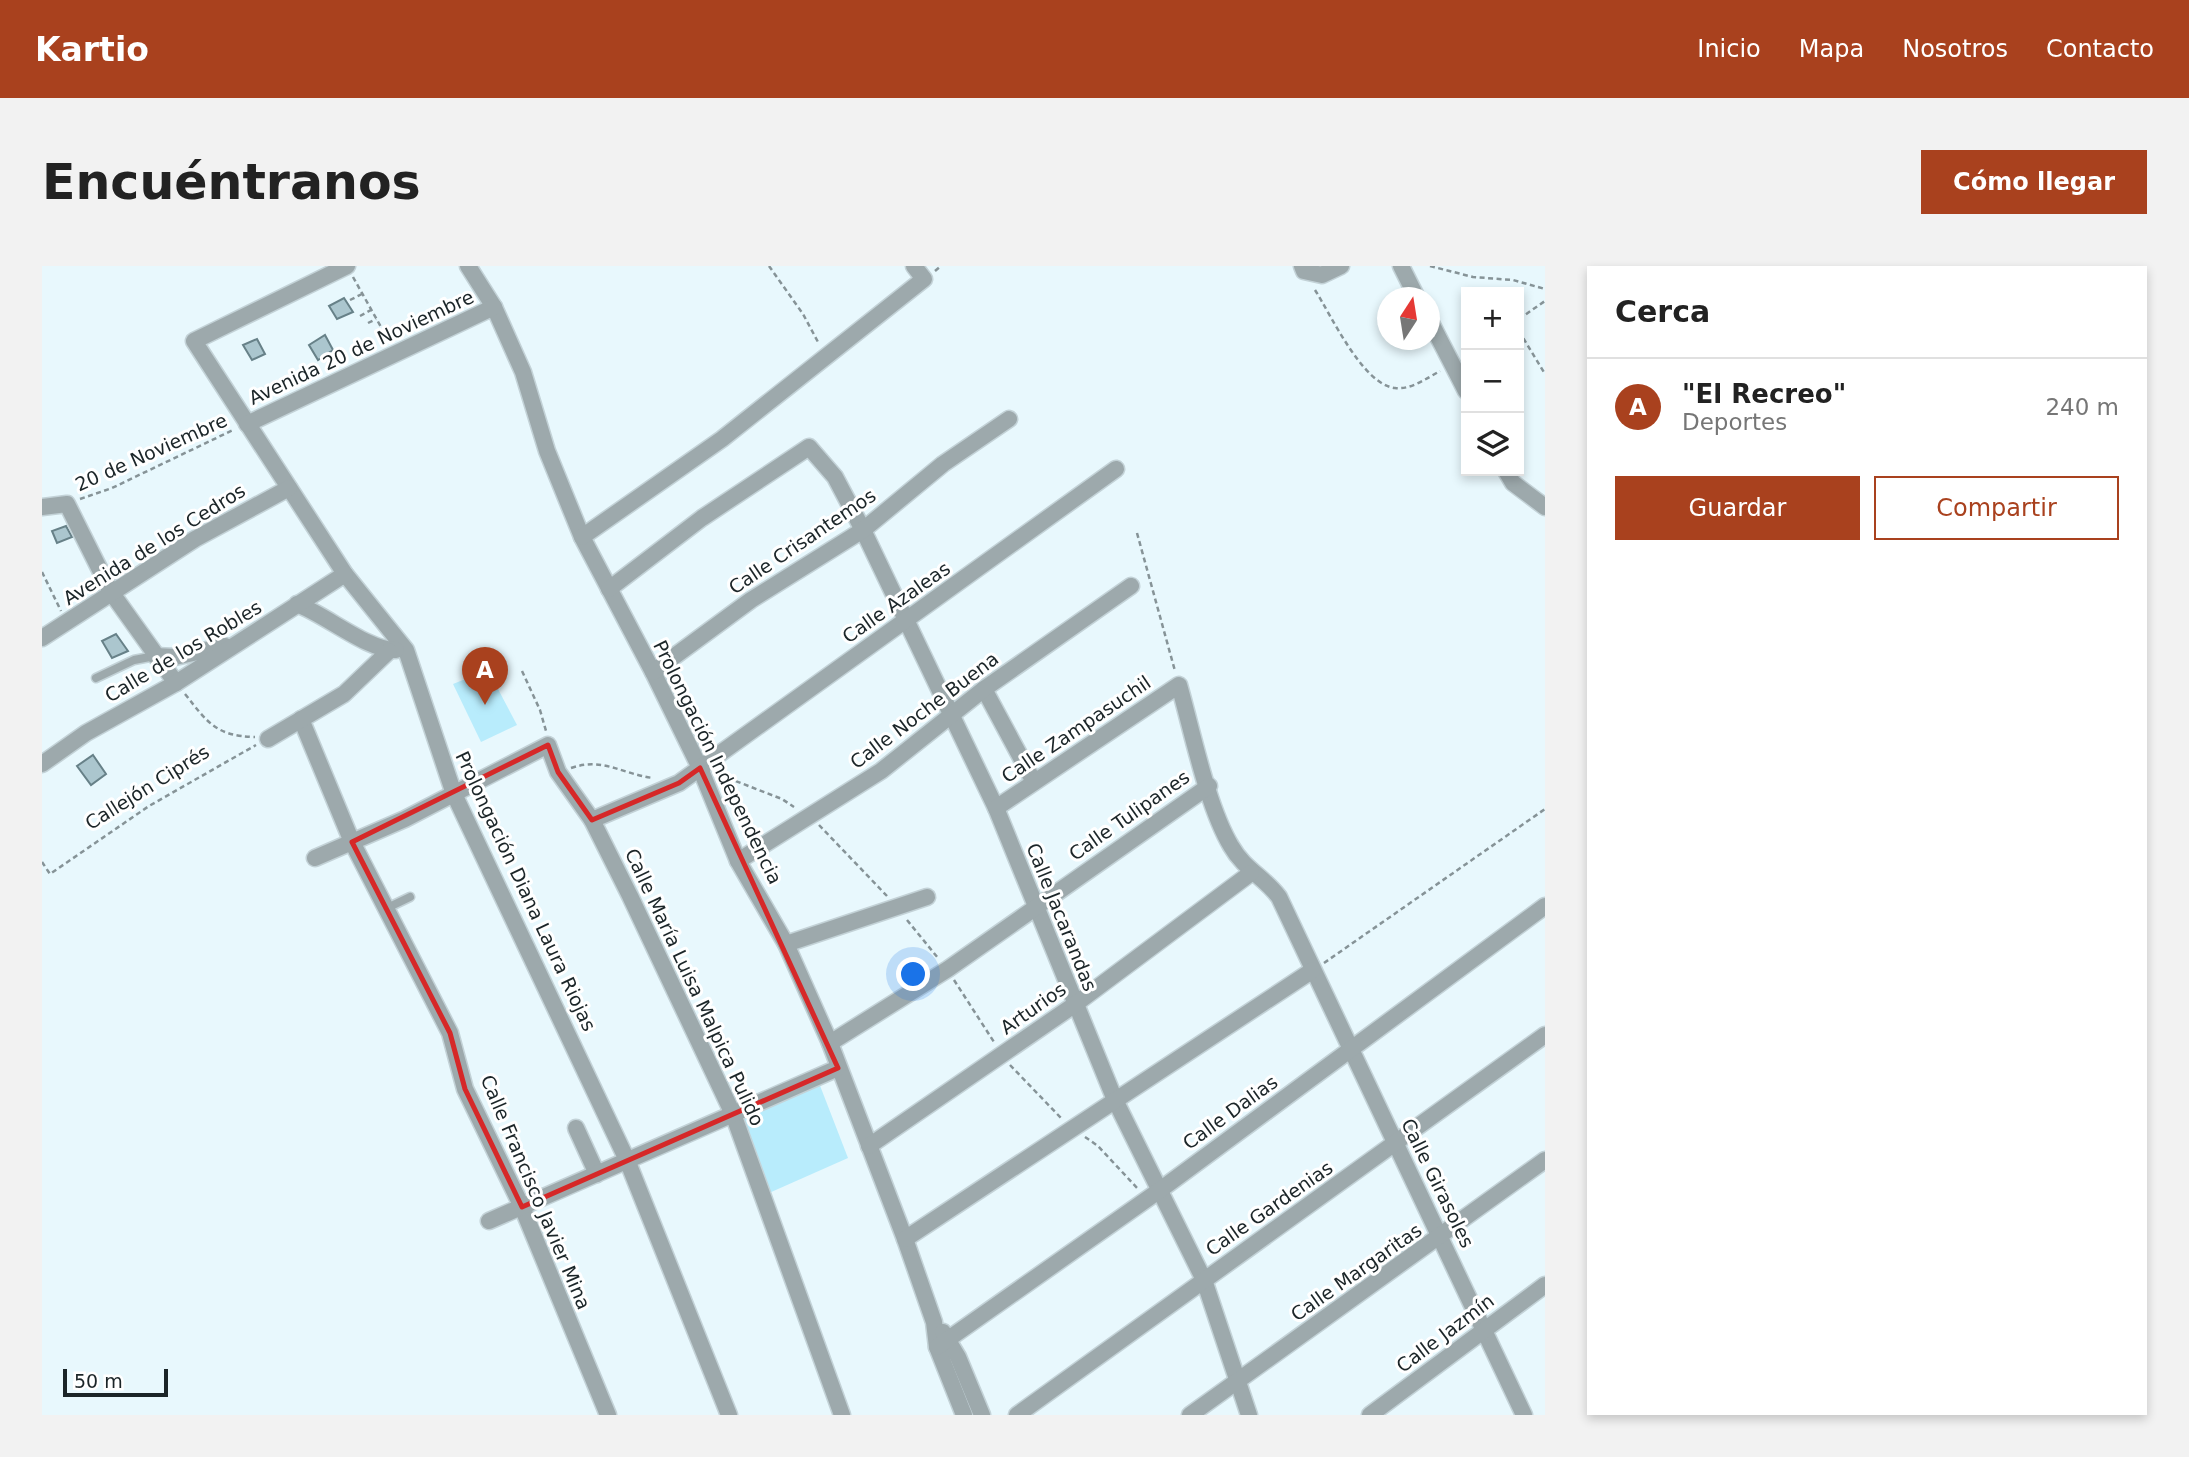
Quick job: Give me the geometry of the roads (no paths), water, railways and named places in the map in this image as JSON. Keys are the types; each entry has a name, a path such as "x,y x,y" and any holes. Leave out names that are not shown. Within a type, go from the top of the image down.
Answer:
{"street":[{"name":"Prolongación Independencia","path":"468,266 494,307 523,372 547,451 582,537 700,768 738,861 786,944 830,1043 934,1322 982,1415"},
{"path":"582,537 722,439 923,279 914,266"},
{"path":"1303,268 1322,275 1341,266"},
{"path":"1401,266 1412,287"},
{"name":"Prolongación Diana Laura Riojas","path":"349,270 194,341 397,650 454,794 628,1160 729,1415"},
{"name":"Avenida 20 de Noviembre","path":"247,424 494,307"},
{"path":"1440,334 1459,360"},
{"name":"Calle Crisantemos","path":"653,672 751,600 863,530 943,464 1009,419"},
{"name":"Calle Jacarandas","path":"609,589 702,517 809,447 835,477 996,808 1074,1005 1115,1100 1204,1280 1250,1415"},
{"name":"Calle Azaleas","path":"592,820 679,783 1116,469"},
{"path":"1509,476 1513,483 1545,506"},
{"name":"Avenida de los Cedros","path":"42,638 195,539 289,488"},
{"path":"42,507 67,504 111,592 176,683"},
{"name":"Calle de los Robles","path":"42,764 86,733 176,683 345,574"},
{"name":"Calle Noche Buena","path":"738,861 881,771 984,689 1131,586"},
{"path":"268,739 344,694 397,650 298,604"},
{"path":"155,656 176,657 237,643"},
{"name":"Calle Zampasuchil","path":"996,808 1179,685"},
{"name":"Calle Girasoles","path":"1179,685 1230,846 1251,873 1271,886 1279,897 1524,1415"},
{"path":"984,689 1034,782"},
{"name":"Calle Francisco Javier Mina","path":"301,719 352,842 450,1033 466,1089 522,1207 608,1415"},
{"name":"Calle María Luisa Malpica Pulido","path":"454,794 548,745 558,772 592,820 733,1114 842,1415"},
{"name":"Calle Tulipanes","path":"830,1043 948,969 1209,786"},
{"path":"315,858 454,794"},
{"name":"Arturios","path":"869,1146 1074,1005 1251,873"},
{"path":"786,944 927,897"},
{"name":"Calle Dalias","path":"943,1343 1160,1190 1545,906"},
{"path":"905,1239 1313,970"},
{"name":"Calle Gardenias","path":"1017,1415 1545,1035"},
{"path":"489,1221 838,1068"},
{"path":"576,1128 597,1174"},
{"name":"Calle Margaritas","path":"1190,1415 1441,1238 1545,1160"},
{"name":"Calle Jazmín","path":"1370,1415 1545,1285"},
{"name":"Prolongación Independencia","path":"943,1343 964,1415"}],"lane":[{"path":"96,678 134,660 155,656"},
{"path":"385,909 410,897"}],"place":[{"name":"\"El Recreo\"","path":"485,705"}]}
